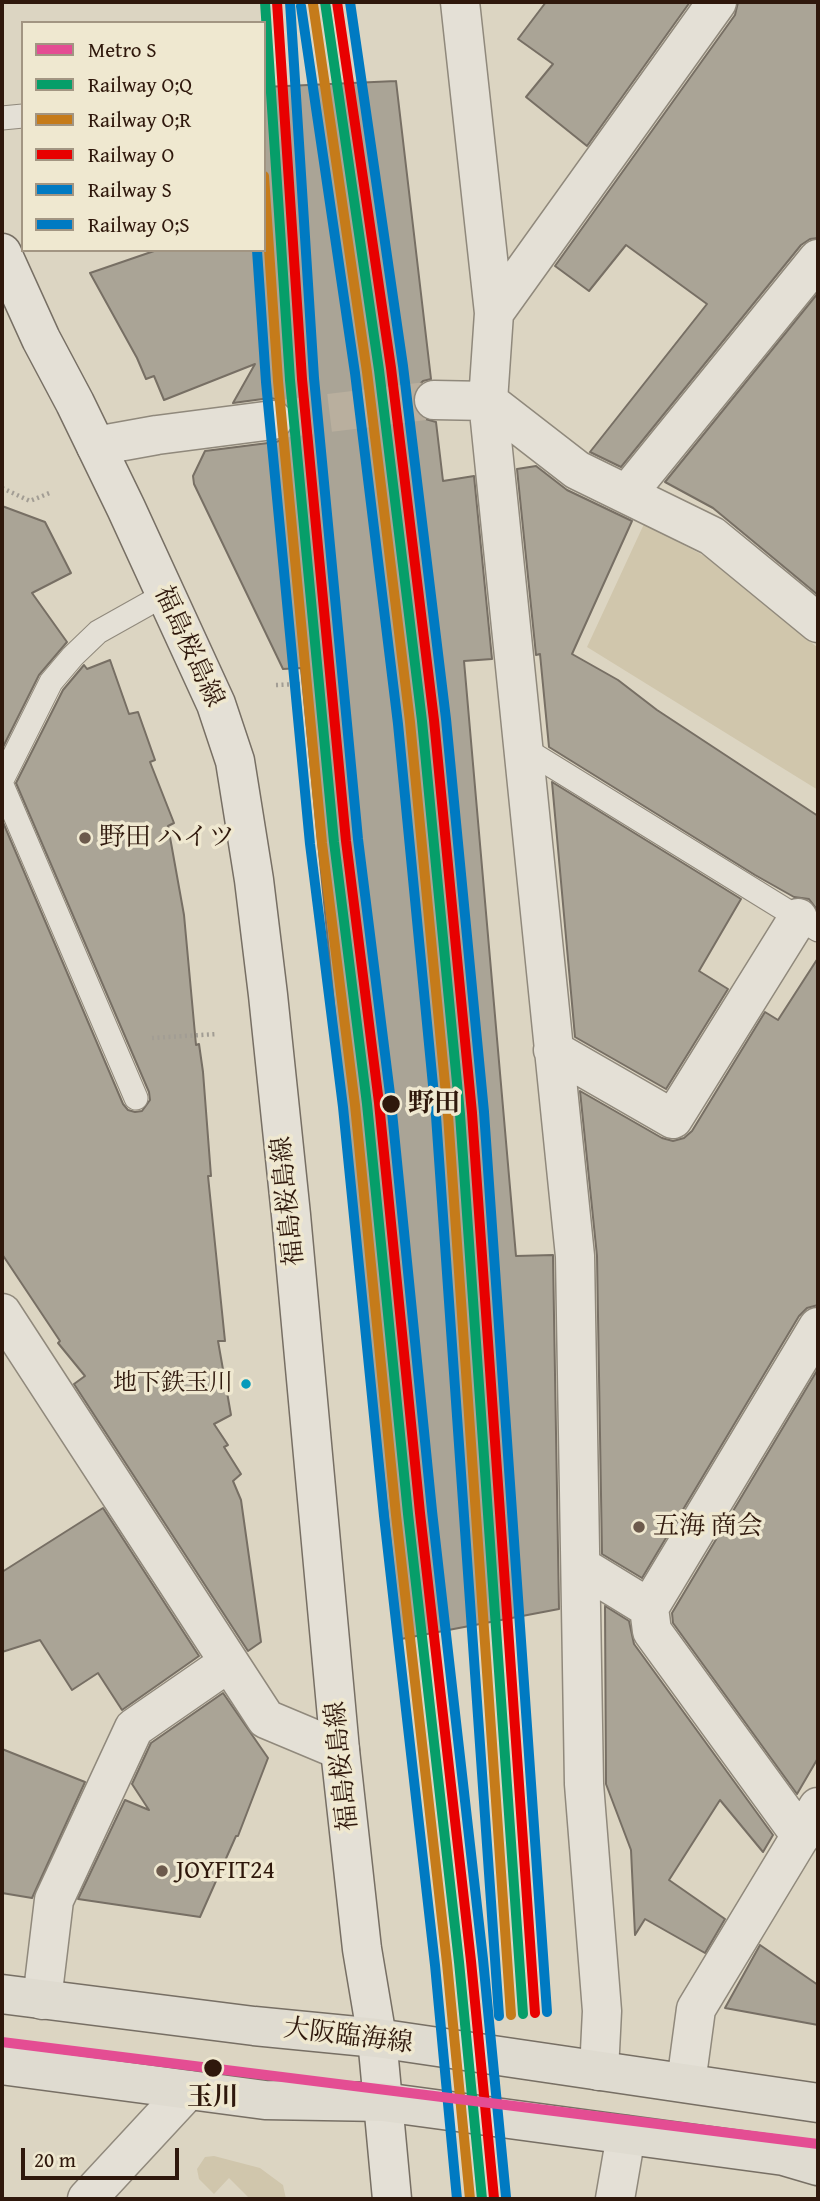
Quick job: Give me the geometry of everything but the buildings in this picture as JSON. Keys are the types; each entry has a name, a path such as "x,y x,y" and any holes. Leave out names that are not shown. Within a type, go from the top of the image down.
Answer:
{"main road":[{"name":"大阪臨海線","path":"2,1994 254,2026 377,2038 818,2103"},
{"path":"2,2065 265,2100 383,2102 784,2156 818,2166"}],"street":[{"path":"460,2 494,313 488,401 575,1256 584,1784 602,2011 599,2071"},
{"path":"494,313 717,2"},
{"name":"福島桜島線","path":"2,253 41,339 96,446 216,704 235,761 260,931 291,1215 340,1750 362,1949 377,2038 392,2199"},
{"path":"627,494 818,259"},
{"path":"434,400 488,401 577,470 712,536 816,616"},
{"path":"96,446 274,420"},
{"path":"553,1050 673,1119 808,924"},
{"path":"2,1313 266,1719 340,1750"},
{"path":"686,2083 696,2009 810,1822 652,1631 649,1608 818,1326"},
{"path":"582,1567 649,1608"},
{"path":"41,2000 54,1900 134,1728 228,1663"},
{"path":"87,2199 188,2090"},
{"path":"615,2199 626,2135"}],"lane":[{"path":"2,118 21,116"},
{"path":"136,1098 2,783 51,682 73,656 98,632 164,595"},
{"path":"523,748 808,924"}],"path":[{"path":"2,488 30,501 52,492"},
{"path":"276,685 302,684"},
{"path":"111,1041 217,1034"}],"shaded area":[{"path":"644,524 712,560 818,648 818,790 587,647"},
{"path":"214,2156 260,2168 283,2185 286,2199 250,2199 229,2178 214,2194 199,2179 197,2169 205,2157"}],"tunnel":[{"path":"273,420 434,400"}],"metro line":[{"name":"S","path":"2,2042 818,2144"}],"rail line":[{"name":"O;Q","path":"265,2 290,380 334,842 367,1104 482,2199"},
{"name":"O","path":"277,2 302,379 346,841 379,1103 494,2198"},
{"name":"O;S","path":"290,2 314,378 358,839 391,1102 506,2197"},
{"name":"O;Q","path":"325,2 379,370 422,721 460,1114 523,2014"},
{"name":"O","path":"337,2 391,368 434,720 472,1113 535,2013"},
{"name":"O;S","path":"350,2 403,366 446,719 484,1112 547,2012"},
{"name":"O;R","path":"313,4 367,372 410,722 448,1115 511,2015"},
{"name":"S","path":"301,6 355,373 398,724 436,1116 499,2016"},
{"name":"O;R","path":"266,205 278,381 322,843 355,1105 470,2199"},
{"name":"S","path":"257,252 266,382 310,844 343,1107 384,1516 435,1965 457,2199"}],"place":[{"name":"野田 ハイツ","path":"85,838"},
{"name":"野田","path":"391,1104"},
{"name":"地下鉄玉川","path":"246,1384"},
{"name":"五海 商会","path":"639,1527"},
{"name":"JOYFIT24","path":"162,1871"},
{"name":"玉川","path":"213,2068"}]}
